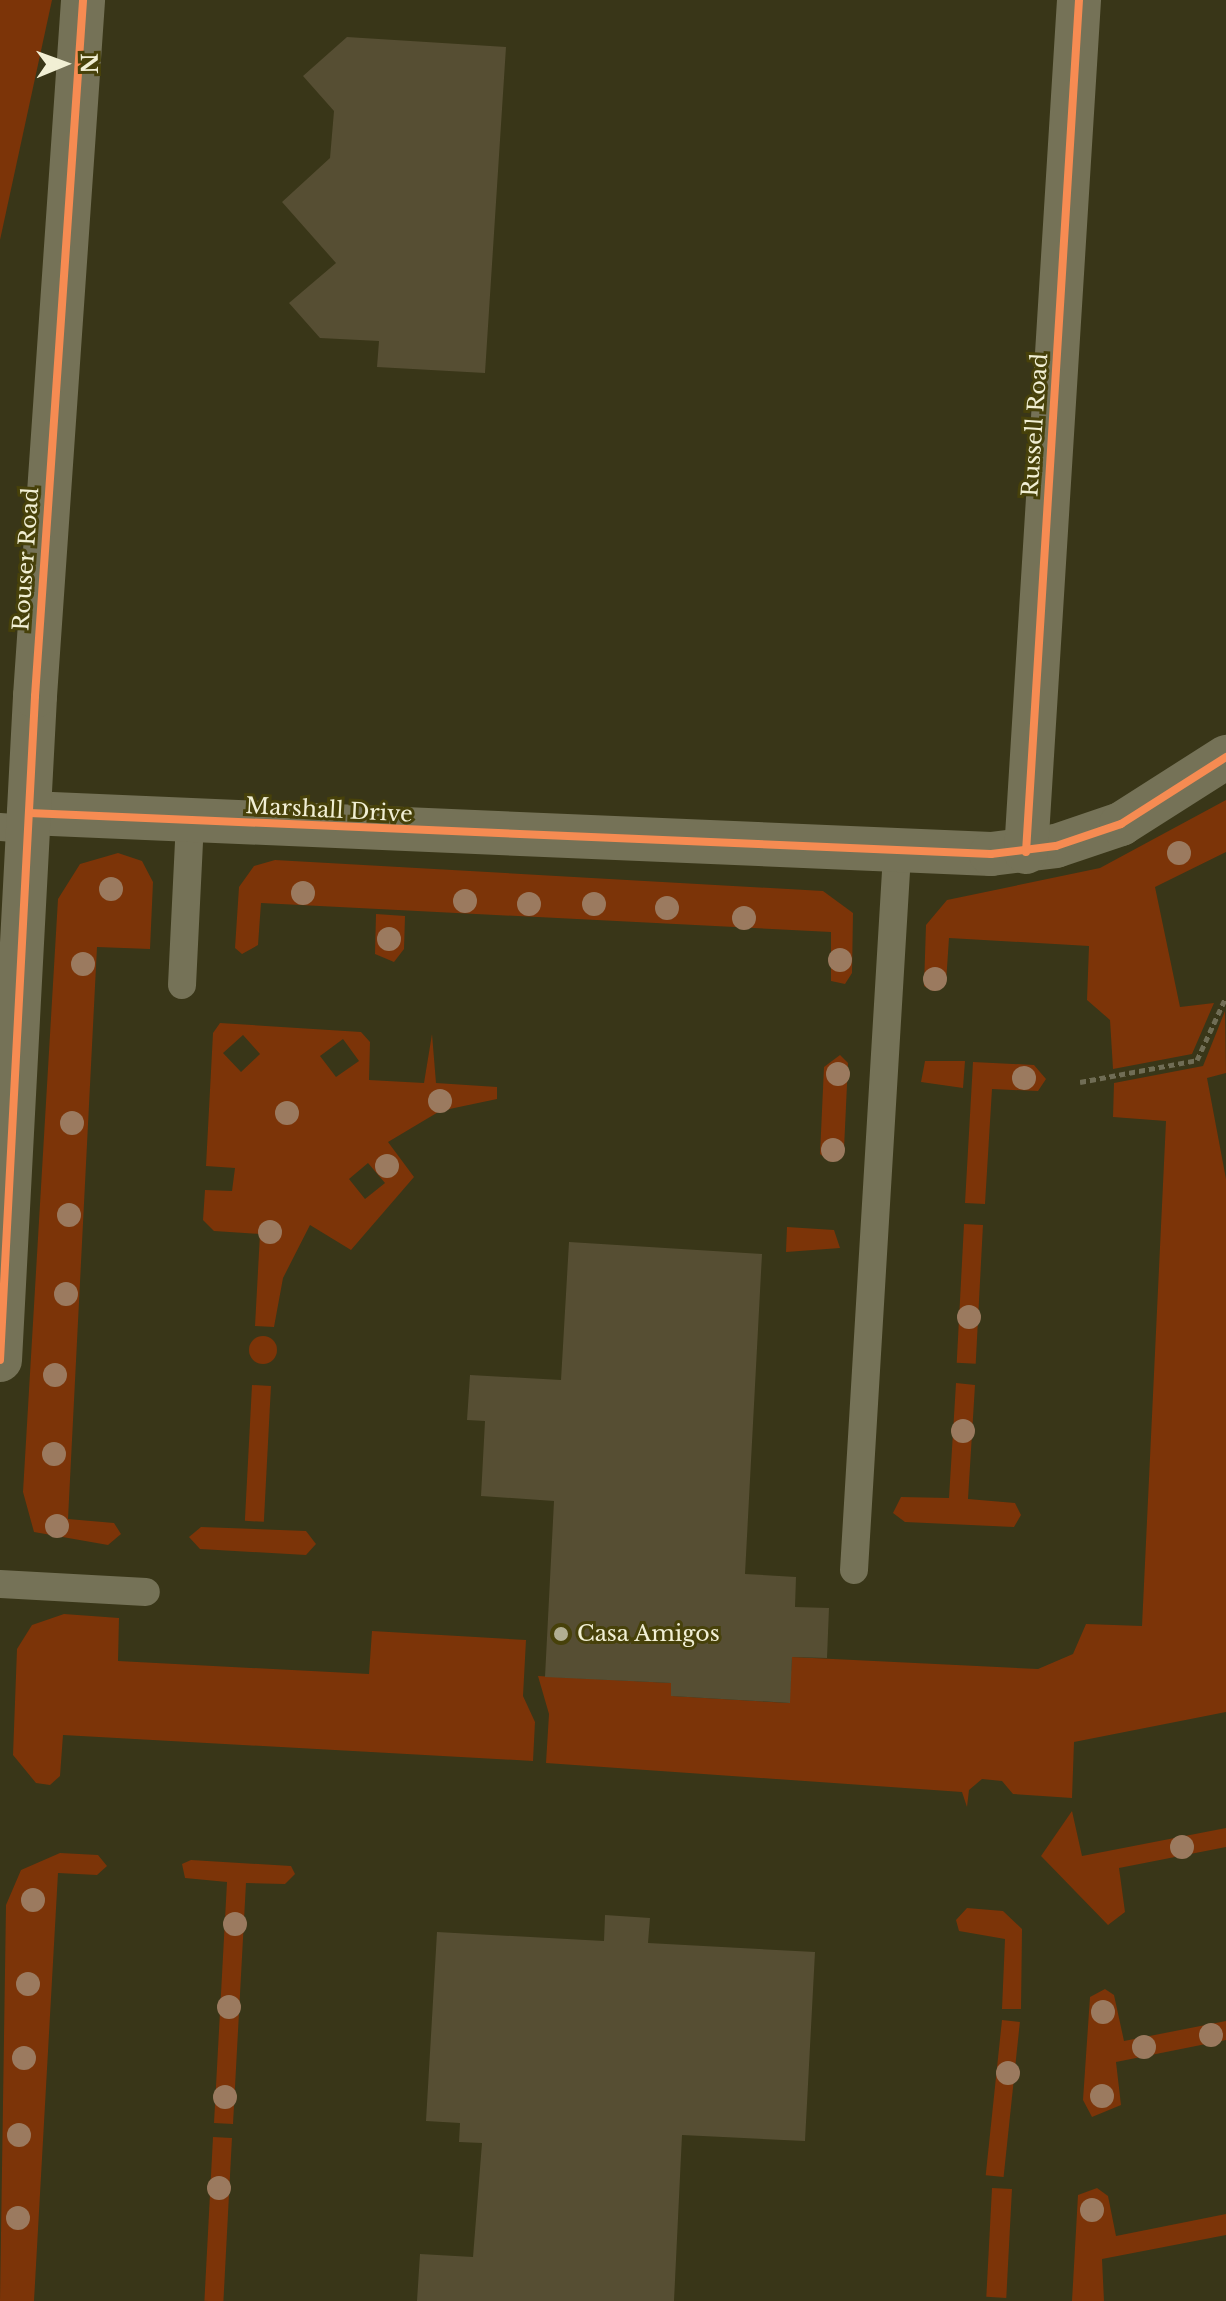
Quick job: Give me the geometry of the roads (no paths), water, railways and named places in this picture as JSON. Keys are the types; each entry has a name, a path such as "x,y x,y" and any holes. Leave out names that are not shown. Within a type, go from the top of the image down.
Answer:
{"street":[{"name":"Rouser Road","path":"0,1360 19,823 83,0"},
{"name":"Russell Road","path":"1026,852 1079,0"},
{"name":"Marshall Drive","path":"19,823 190,821 897,855 1026,852 1121,824 1226,757"}],"lane":[{"path":"182,985 190,821"},
{"path":"854,1570 897,855"},
{"path":"0,1584 146,1592"}],"place":[{"name":"Casa Amigos","path":"561,1634"}]}
